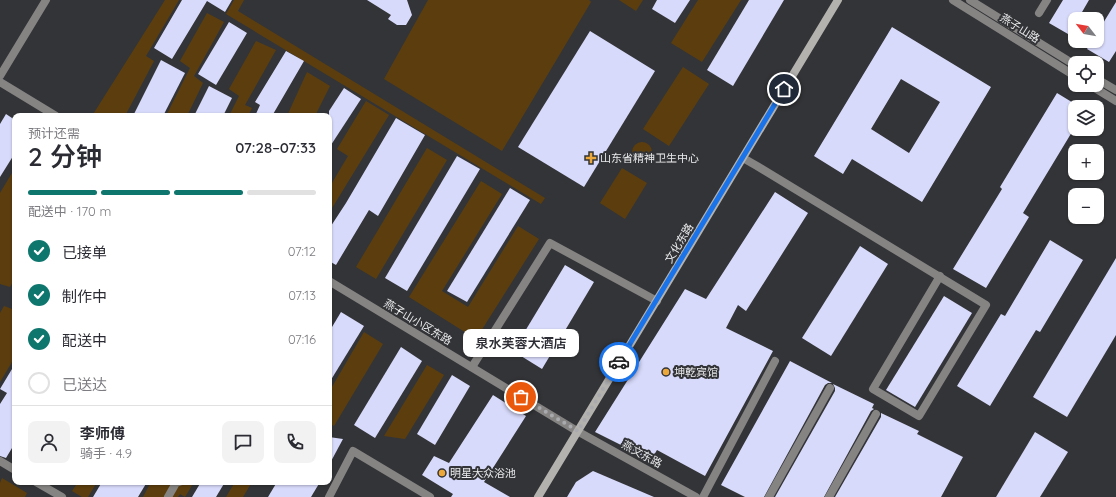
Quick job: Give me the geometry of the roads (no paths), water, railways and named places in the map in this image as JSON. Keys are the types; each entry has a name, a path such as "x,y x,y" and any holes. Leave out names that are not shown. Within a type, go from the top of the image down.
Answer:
{"main road":[{"name":"文化东路","path":"538,497 838,0"}],"street":[{"path":"0,76 46,0"},
{"name":"燕子山路","path":"952,0 1068,72"},
{"name":"燕子山路","path":"970,0 1068,61"},
{"path":"1039,13 1047,0"},
{"path":"0,82 51,113"},
{"path":"1104,83 1116,90"},
{"path":"1101,92 1116,101"},
{"path":"743,158 940,276 986,305 919,416 873,389 940,276"},
{"path":"472,367 550,243 657,301"},
{"name":"燕子山小区东路","path":"332,283 578,431"},
{"path":"704,497 775,361"},
{"path":"769,497 830,388"},
{"path":"829,497 876,414"},
{"name":"燕文东路","path":"578,431 696,497"},
{"path":"329,497 353,451 430,497"},
{"path":"0,461 12,468"},
{"path":"41,485 62,497"},
{"path":"168,497 175,485"}],"place":[{"name":"山东省精神卫生中心","path":"591,158"},
{"name":"坤乾宾馆","path":"666,372"},
{"name":"泉水芙蓉大酒店","path":"521,397"},
{"name":"明星大众浴池","path":"442,473"}]}
